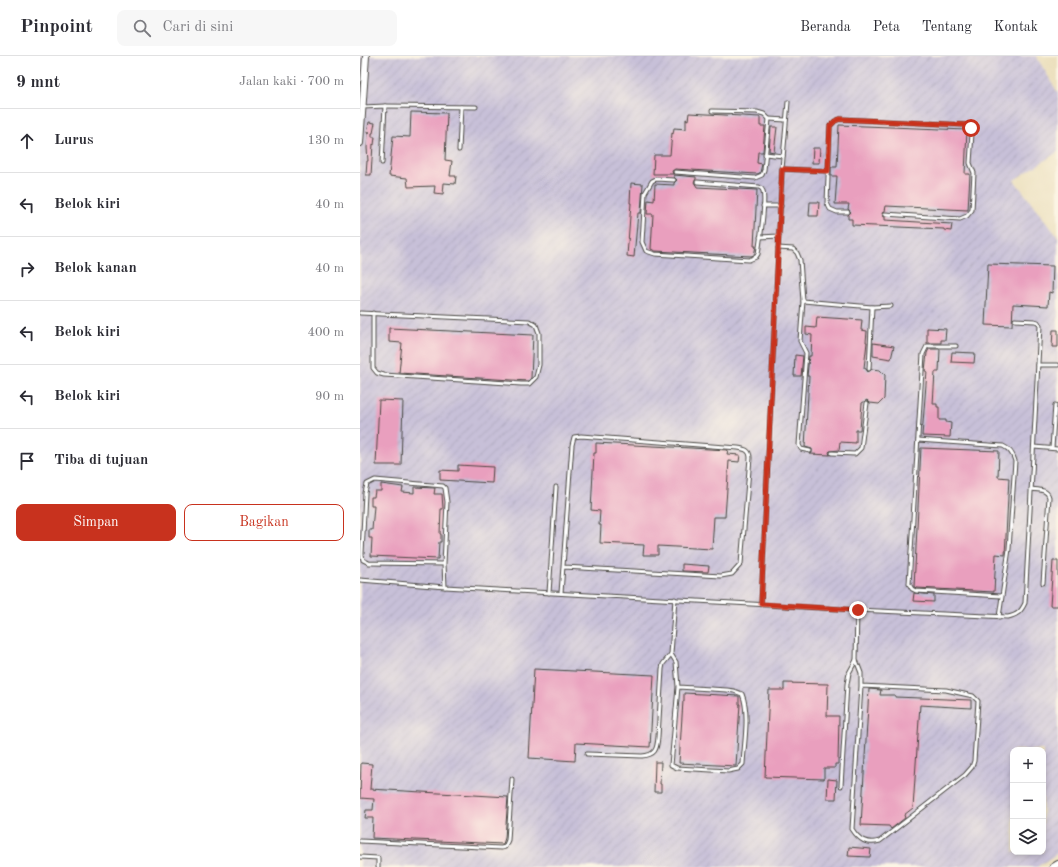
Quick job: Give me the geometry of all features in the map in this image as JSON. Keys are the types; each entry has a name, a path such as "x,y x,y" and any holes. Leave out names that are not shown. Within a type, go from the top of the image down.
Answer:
{"street":[{"path":"360,143 366,56"},
{"path":"1053,867 1058,864"}],"lane":[{"path":"761,604 782,169 788,102"},
{"path":"382,163 385,106"},
{"path":"363,107 476,107"},
{"path":"459,150 461,107"},
{"path":"675,172 759,177 764,170 769,120 764,114 757,112 712,111"},
{"path":"848,212 837,212 830,210 827,203 830,126 835,121 840,119 966,125 971,128 970,163 974,173 972,210 967,216 960,219 885,214"},
{"path":"769,120 786,120"},
{"path":"765,154 783,156"},
{"path":"782,169 828,171"},
{"path":"674,180 656,179 652,181 645,193 642,242 646,251 655,254 749,260 756,257 758,254 760,237 763,191 759,187 696,182"},
{"path":"763,206 781,206"},
{"path":"760,237 779,236"},
{"path":"778,248 793,249 797,253 800,260 803,301 800,341 806,353 799,445 804,450 810,451"},
{"path":"803,301 872,307 891,306"},
{"path":"869,369 872,307"},
{"path":"360,313 373,313 529,321 536,325 540,333 536,377 529,384 521,384 384,375 378,373 373,368 373,313"},
{"path":"360,580 445,587 858,610 999,617 1008,617 1017,614 1022,611 1025,603 1039,324 1035,321 1015,320"},
{"path":"956,346 927,346 923,354 909,584 912,589 916,591 1002,596"},
{"path":"1038,365 1058,365"},
{"path":"832,453 855,454 861,448 867,403"},
{"path":"1052,448 1055,405"},
{"path":"561,593 572,445 574,437 738,448 745,449 749,452 750,458 741,564 732,574 721,576 564,567"},
{"path":"918,440 1004,446 1013,456 1015,461 1009,549 999,617"},
{"path":"1034,447 1058,449"},
{"path":"444,564 369,564 363,560 365,493 367,484 375,480 443,486 445,488 448,502 444,564 445,587"},
{"path":"550,592 556,487"},
{"path":"1031,489 1046,492 1049,497 1043,583"},
{"path":"587,754 642,756 649,755 657,746 662,669 663,664 671,654 675,599"},
{"path":"858,610 856,660 861,673 861,686 852,830 863,842 876,843 965,775 972,767 974,761 978,701 973,696 946,690 861,686"},
{"path":"671,654 676,662 678,687 671,765 678,768 728,771 738,769 743,764 746,719 745,702 742,694 734,690 678,687"},
{"path":"841,786 847,684 849,673 856,660"},
{"path":"360,841 501,848 507,844 508,840 512,779"},
{"path":"360,856 378,858 378,867"}],"shaded area":[{"path":"360,56 1036,56 1058,93 1058,152 1014,180 1058,237 1058,853 1037,867 360,867"}],"building":[{"path":"411,112 447,113 445,160 452,161 450,176 456,176 455,184 444,183 443,194 434,193 435,186 408,187 407,178 389,176 393,136 410,137"},
{"path":"689,113 760,117 760,126 765,126 763,152 758,152 757,163 762,164 760,173 675,169 672,171 673,174 653,174 654,155 670,155 672,133 673,134 674,128 686,129 686,119 688,120"},
{"path":"369,122 375,123 372,133 372,137 375,137 374,145 373,144 371,175 366,175 368,161"},
{"path":"839,125 967,130 965,174 970,174 968,210 886,206 885,211 882,213 885,220 952,224 951,231 944,229 852,225 852,219 848,219 848,215 851,212 848,209 849,204 835,204 837,176 831,176 831,167 837,167"},
{"path":"771,127 777,127 774,152 769,151"},
{"path":"813,148 820,148 819,163 812,163"},
{"path":"674,175 696,177 694,182 697,187 757,190 754,246 756,246 754,255 655,251 651,249 653,214 647,214 648,200 654,201 655,184 674,185 677,180"},
{"path":"631,183 643,184 641,213 638,213 634,257 627,256"},
{"path":"810,202 819,202 818,216 809,216"},
{"path":"988,264 1053,266 1052,293 1049,292 1048,306 1013,304 1012,326 985,325"},
{"path":"817,317 862,320 861,330 867,331 864,368 868,372 872,369 880,370 885,375 884,399 879,404 870,403 867,400 862,403 860,430 856,430 856,443 840,442 839,450 830,451 830,455 810,454 812,453 812,449 805,447 809,376 807,376 809,356 811,356 812,335 806,334 806,327 816,328"},
{"path":"389,328 533,335 531,378 528,381 399,373 402,343 389,342"},
{"path":"927,328 946,329 945,340 941,340 941,343 927,343"},
{"path":"1053,330 1058,330 1058,347 1052,347"},
{"path":"873,343 894,346 891,359 873,356"},
{"path":"929,349 940,349 939,372 935,372 933,404 937,404 937,407 939,407 939,420 946,420 946,422 951,423 950,437 922,436 927,371 925,371 927,353"},
{"path":"952,352 975,353 974,363 951,362"},
{"path":"795,355 803,356 801,376 794,376"},
{"path":"379,400 403,401 401,465 376,465"},
{"path":"596,443 728,450 727,454 740,455 739,462 729,461 725,517 714,517 712,549 658,546 658,555 643,555 644,545 600,543 600,511 591,510 594,453 596,453"},
{"path":"921,448 999,451 998,477 1009,478 1005,555 996,554 994,592 914,587"},
{"path":"458,465 493,467 492,483 440,480 440,470 458,471"},
{"path":"381,484 403,487 402,492 414,493 414,487 435,488 434,494 442,494 443,509 441,509 441,542 439,542 438,559 371,556 372,538 369,538 369,530 372,530 374,506 371,506 371,497 374,497 375,491 381,491"},
{"path":"1053,561 1058,561 1058,606 1050,606"},
{"path":"682,564 709,566 708,572 682,571"},
{"path":"914,593 934,595 934,602 913,601"},
{"path":"534,669 654,675 650,747 576,743 575,761 529,758"},
{"path":"784,683 828,684 827,716 839,716 838,764 835,764 835,768 824,768 824,779 765,777 769,690 784,690"},
{"path":"869,689 881,690 880,695 895,695 895,697 971,700 971,708 920,705 913,808 904,815 905,818 891,829 889,826 861,825"},
{"path":"684,693 739,696 740,704 736,766 679,763"},
{"path":"655,762 661,762 661,792 654,792"},
{"path":"361,763 372,764 370,789 508,797 505,838 503,844 372,838 373,818 365,818 366,810 373,810 374,799 360,798"},
{"path":"828,779 837,780 836,799 827,799"},
{"path":"849,847 871,849 870,857 848,856"}],"route":[{"path":"858,610 761,604 782,169 828,171 830,126 835,121 840,119 966,125 971,128"}]}
